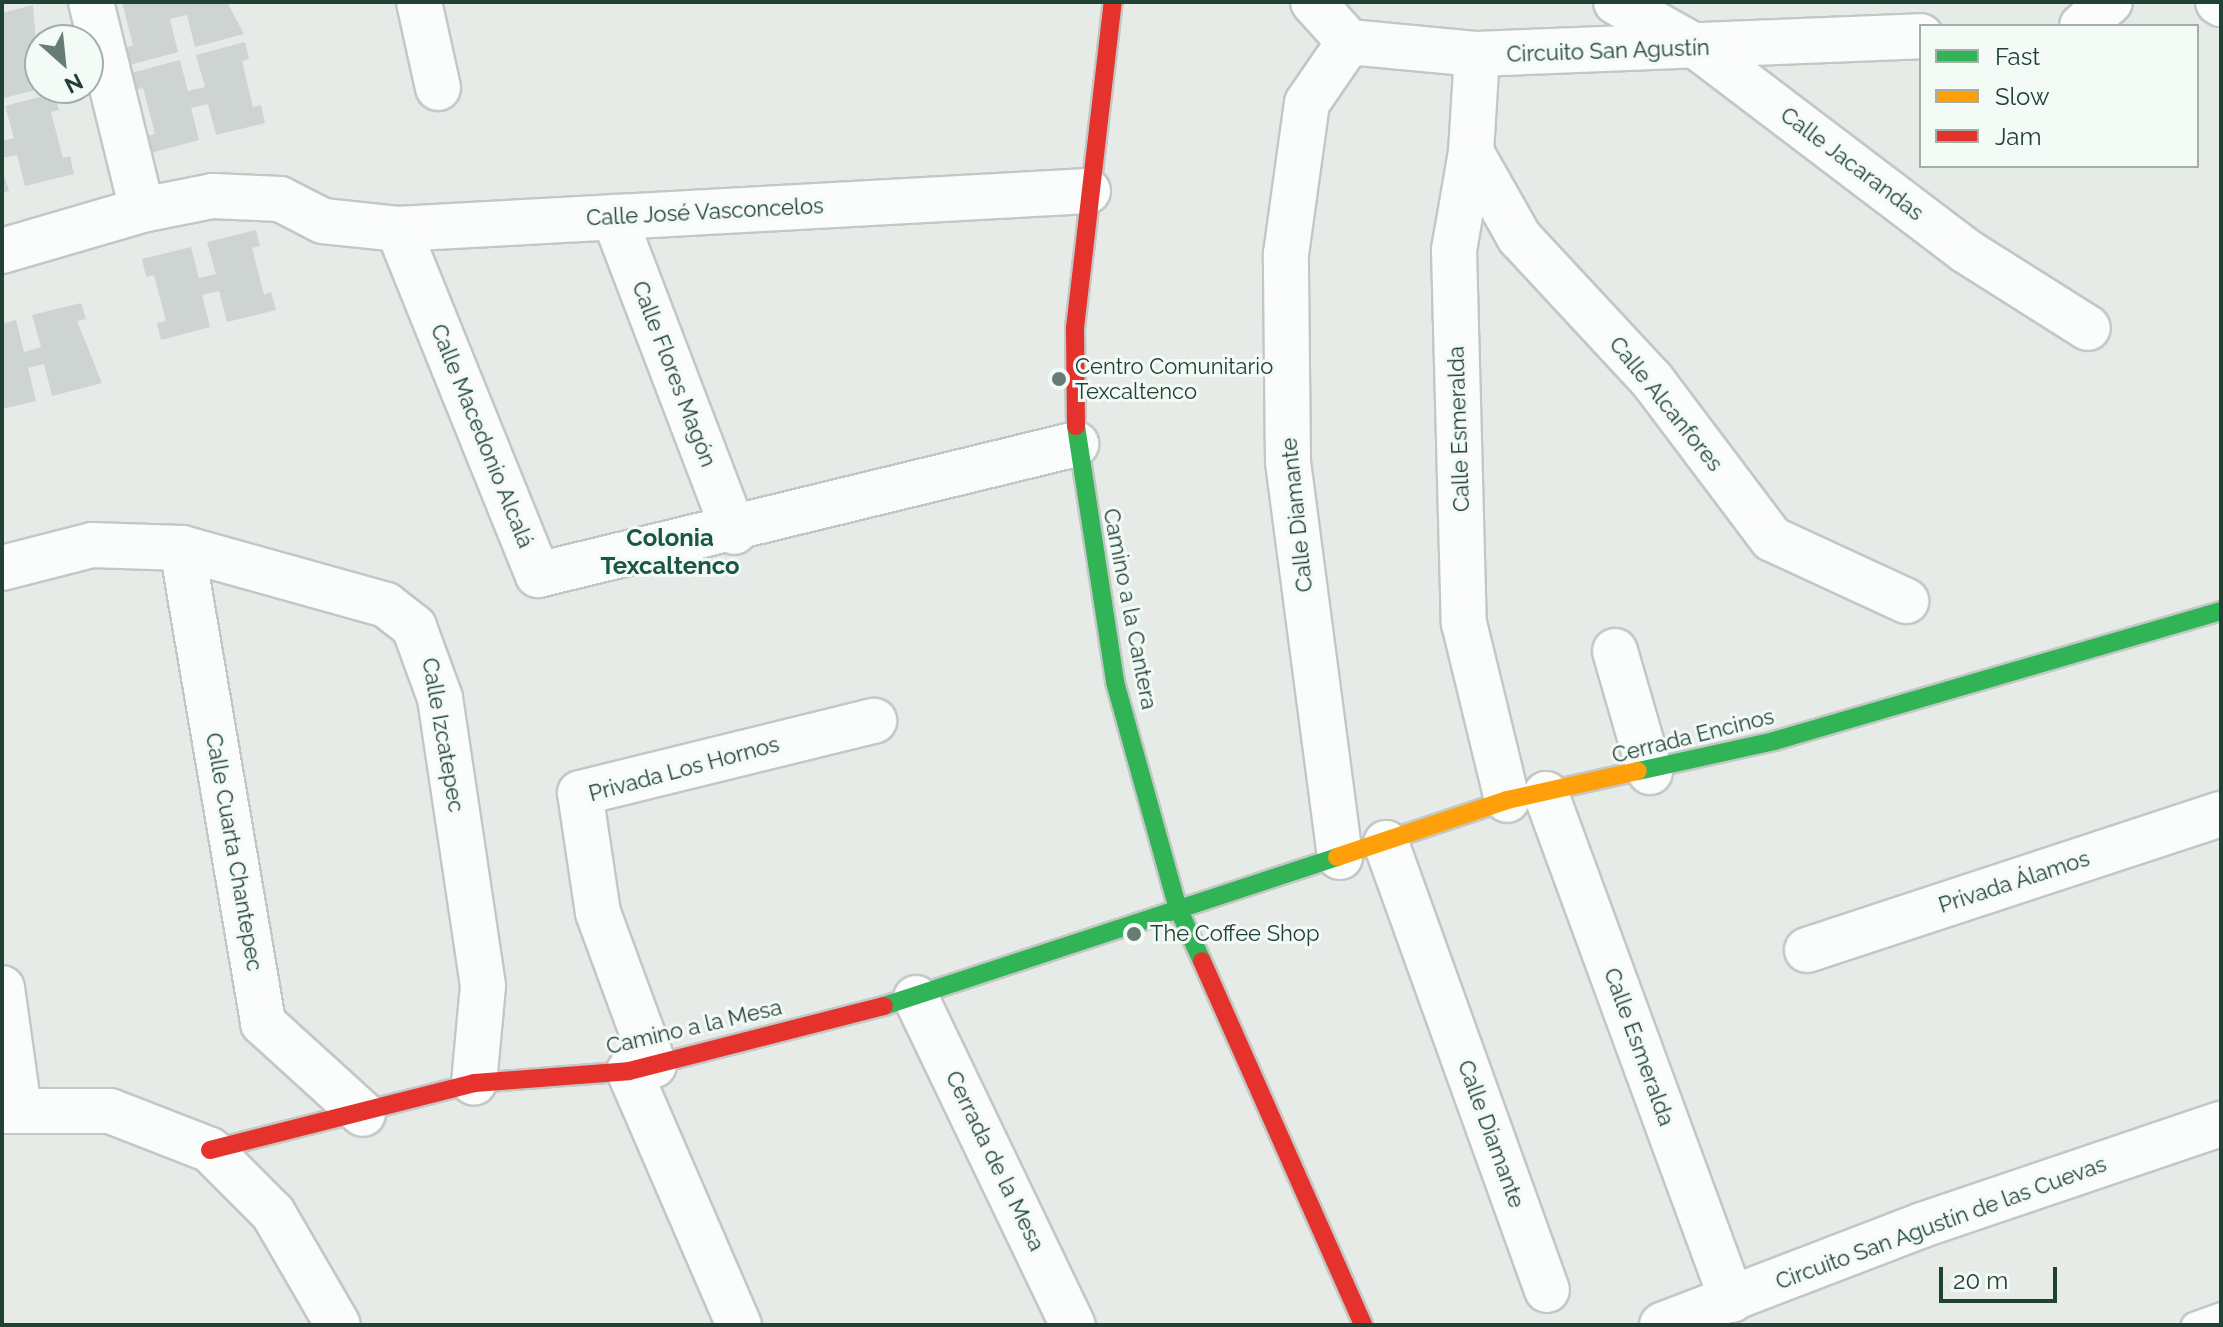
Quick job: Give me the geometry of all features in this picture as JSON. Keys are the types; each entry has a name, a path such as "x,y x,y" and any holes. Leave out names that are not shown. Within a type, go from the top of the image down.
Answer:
{"street":[{"path":"2,251 142,210 91,2"},
{"path":"419,2 438,88"},
{"name":"Camino a la Cantera","path":"1113,2 1088,191 1075,328 1076,444 1115,682 1177,906 1363,1325"},
{"path":"1313,2 1349,42"},
{"name":"Calle Jacarandas","path":"1616,2 1700,49 1966,251 2088,328"},
{"path":"2084,24 2110,2"},
{"name":"Circuito San Agustín","path":"1349,42 1477,54 1700,49 1919,36"},
{"name":"Calle Diamante","path":"1340,857 1288,462 1286,254 1307,103 1349,42"},
{"name":"Calle Esmeralda","path":"1477,54 1471,152 1454,250 1464,623 1526,797 1732,1300"},
{"name":"Calle Alcanfores","path":"1471,152 1519,237 1652,380 1772,539 1906,601"},
{"name":"Calle José Vasconcelos","path":"142,210 213,196 280,199 323,221 398,229 1088,191"},
{"name":"Calle Flores Magón","path":"614,217 734,532"},
{"name":"Calle Macedonio Alcalá","path":"398,229 538,575 734,532 1076,444"},
{"name":"Calle Izcatepec","path":"2,568 92,545 182,548 386,605 428,649 483,986 474,1083"},
{"name":"Calle Cuarta Chantepec","path":"182,548 263,1023 363,1114"},
{"name":"Cerrada Encinos","path":"1177,906 1526,797 1650,772 2221,611"},
{"path":"1615,651 1650,772"},
{"name":"Privada Los Hornos","path":"642,1068 598,913 580,793 874,721"},
{"name":"Privada Álamos","path":"1807,950 2221,814"},
{"name":"Calle Diamante","path":"1386,843 1547,1290"},
{"name":"Camino a la Mesa","path":"210,1150 363,1114 474,1083 642,1068 916,998 1177,906"},
{"path":"2,988 10,1110 110,1111 210,1150 273,1213 338,1325"},
{"name":"Cerrada de la Mesa","path":"916,998 1073,1325"},
{"path":"642,1068 739,1325"},
{"name":"Circuito San Agustín de las Cuevas","path":"1662,1325 1922,1225 2221,1124"}],"lane":[{"path":"2194,1325 2221,1315"}],"building":[{"path":"122,2 227,2 244,34 195,47 187,15 170,19 178,52 130,65 125,48 133,45"},
{"path":"33,5 35,24 24,24 24,93 4,98 2,13"},
{"path":"245,42 249,59 242,61 253,107 261,105 265,123 216,135 208,104 191,108 199,140 151,153 146,136 155,134 143,88 135,90 131,73 180,60 188,91 205,87 196,55"},
{"path":"24,101 24,104 57,104 59,110 51,112 63,158 70,156 74,174 25,186 17,155 2,158 2,141 14,138 5,106"},
{"path":"2,169 9,191 2,193"},
{"path":"256,230 260,246 252,248 264,295 271,292 276,310 227,322 219,291 202,295 210,327 161,340 157,323 166,321 154,275 146,277 142,259 191,247 199,278 216,274 207,242"},
{"path":"81,303 86,319 77,321 102,383 52,396 44,364 28,368 36,401 2,409 2,324 16,320 24,352 41,347 32,315"}],"traffic: fast":[{"path":"1076,426 1115,682 1177,906 1202,961"},
{"path":"1638,771 1774,741 2221,611"},
{"path":"884,1006 1337,857"}],"traffic: slow":[{"path":"1337,857 1507,800 1638,771"}],"traffic: jam":[{"path":"1076,426 1075,328 1113,2"},
{"path":"1202,961 1363,1325"},
{"path":"210,1150 474,1083 629,1071 884,1006"}],"place":[{"name":"Centro Comunitario Texcaltenco","path":"1059,379"},
{"name":"The Coffee Shop","path":"1134,934"}],"district":[{"name":"Colonia Texcaltenco","path":"670,552"}]}
